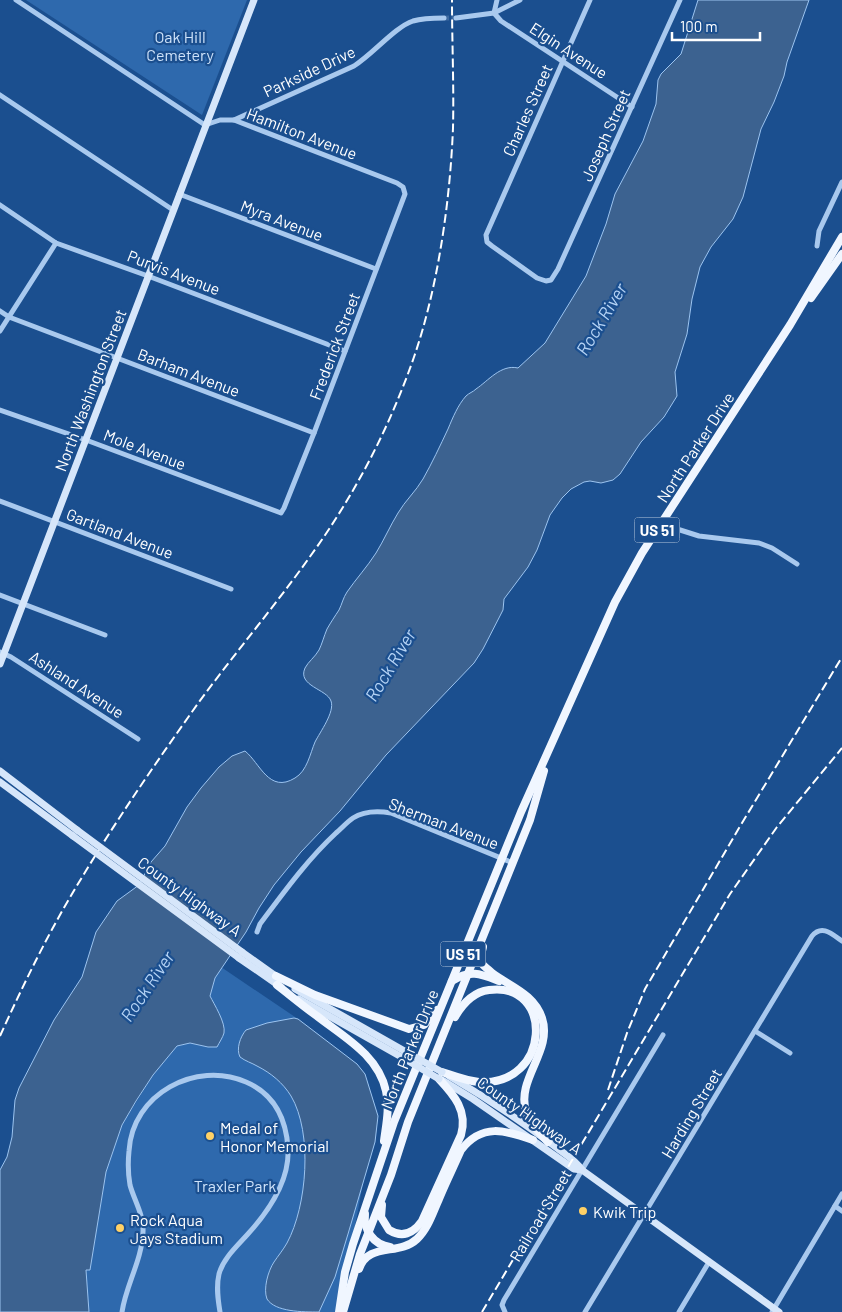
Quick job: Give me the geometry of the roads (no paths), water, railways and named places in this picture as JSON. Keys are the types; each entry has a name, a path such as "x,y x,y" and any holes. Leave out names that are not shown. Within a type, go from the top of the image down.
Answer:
{"main road":[{"name":"North Washington Street","path":"0,664 2,653 86,440 254,0"},
{"name":"North Parker Drive","path":"339,1312 345,1272 366,1202 394,1122 502,858 619,594 642,553 790,325 842,237"},
{"name":"North Parker Drive","path":"790,325 842,254"},
{"name":"North Parker Drive","path":"344,1312 360,1254 408,1122 530,820 550,749"},
{"path":"0,771 75,833"},
{"path":"0,782 75,833"},
{"name":"County Highway A","path":"75,833 241,955 277,985 320,1012 406,1056"},
{"path":"489,921 480,957 481,963 533,1000 543,1020 542,1045 528,1081 524,1104 530,1120 548,1142"},
{"name":"County Highway A","path":"241,955 406,1056 493,1104 578,1164 582,1170"},
{"path":"452,981 460,975 468,973 488,977 515,987"},
{"path":"276,976 315,995 409,1029 424,1025 442,1005"},
{"path":"277,985 357,1046 378,1072 386,1092 388,1110 381,1161"},
{"path":"440,1075 479,1082 495,1081 510,1075 522,1066 532,1053 537,1037 536,1022 530,1008 518,996 503,990 484,990 465,1002 459,1009 441,1043"},
{"path":"390,1175 381,1217 388,1230 398,1234 406,1234 414,1230 422,1221 462,1130 463,1119 461,1109 440,1075"},
{"name":"County Highway A","path":"440,1075 574,1169 582,1170"},
{"path":"351,1287 360,1265 371,1254 412,1243 423,1232 462,1150 469,1140 479,1134 492,1130 505,1130 533,1140"},
{"path":"582,1170 775,1311"},
{"path":"366,1202 364,1220 368,1232 376,1241 386,1247 394,1248"}],"street":[{"path":"16,0 205,125"},
{"path":"494,13 497,0"},
{"path":"456,18 494,13 520,0"},
{"name":"Charles Street","path":"551,280 546,281 538,278 492,246 487,242 487,231 590,0"},
{"name":"Joseph Street","path":"551,280 558,269 680,0"},
{"name":"Elgin Avenue","path":"494,13 501,20 632,107"},
{"name":"Parkside Drive","path":"234,120 354,66 409,22 427,18 444,18"},
{"path":"0,95 173,210"},
{"name":"Hamilton Avenue","path":"205,125 220,120 234,120 397,183 403,187"},
{"path":"817,246 819,231 842,182"},
{"name":"Frederick Street","path":"281,513 314,434 405,194 403,187"},
{"name":"Myra Avenue","path":"179,194 376,269"},
{"name":"Purvis Avenue","path":"0,205 56,243 345,351"},
{"path":"0,331 56,243"},
{"name":"Barham Avenue","path":"0,311 9,317 314,434"},
{"name":"Mole Avenue","path":"0,410 281,513"},
{"name":"Gartland Avenue","path":"0,501 231,589"},
{"path":"664,520 687,533 699,536 759,543 772,548 797,564"},
{"path":"0,595 105,635"},
{"name":"Ashland Avenue","path":"2,653 138,740"},
{"name":"Sherman Avenue","path":"257,932 260,924 294,879 324,844 354,817 366,813 378,811 391,813 513,863"},
{"name":"Harding Street","path":"585,1312 812,936 820,930 826,931 842,942"},
{"path":"755,1031 790,1053"},
{"name":"Railroad Street","path":"505,1312 502,1306 504,1300 662,1035"},
{"path":"122,1312 127,1288 140,1254 143,1232 141,1217 129,1176 129,1150 135,1126 151,1100 170,1086 194,1077 222,1074 249,1083 260,1089 273,1101 283,1121 288,1150 282,1182 274,1198 252,1229 222,1265 217,1290 220,1312"},
{"path":"775,1311 842,1194"},
{"path":"835,1206 842,1211"},
{"path":"678,1312 709,1262"}],"water":[{"name":"Rock River","path":"698,0 809,0 787,62 784,76 761,129 743,197 733,219 711,247 700,267 692,299 687,334 675,372 677,396 664,417 641,442 620,474 613,480 601,483 584,482 571,489 562,498 550,515 537,550 528,567 504,599 503,610 474,663 386,755 340,811 301,852 274,885 259,908 246,932 215,978 210,996 224,1029 217,1047 190,1043 177,1046 153,1075 122,1125 106,1172 90,1270 86,1270 89,1312 0,1312 0,1170 7,1157 12,1137 15,1100 19,1088 54,1020 82,977 96,932 117,901 139,885 151,862 165,846 187,807 219,767 232,756 245,751 266,775 278,782 286,782 295,778 308,762 332,706 331,701 324,693 305,679 305,668 319,650 327,629 339,610 344,596 373,558 392,523 423,479 463,400 500,371 512,367 518,368 545,343 586,276 606,224 615,194 643,141 656,104 658,80 661,74 681,54"},
{"path":"294,1018 298,1019 357,1064 365,1074 378,1116 375,1142 348,1234 335,1277 319,1312 283,1309 276,1307 267,1299 266,1285 270,1270 287,1243 299,1210 305,1170 305,1149 298,1111 291,1096 267,1072 240,1057 238,1050 240,1040 246,1030 267,1023"}],"tunnel":[{"path":"444,18 456,18"}],"railway":[{"path":"0,1036 48,938 97,853 199,702 325,535 341,511 382,436 404,384 422,330 430,302 446,215 453,128 452,0"},
{"path":"608,1090 627,1033 645,989 842,657"},
{"path":"482,1312 730,894 777,827 842,748"}],"place":[{"name":"Medal of Honor Memorial","path":"210,1136"},
{"name":"Kwik Trip","path":"583,1211"},
{"name":"Rock Aqua Jays Stadium","path":"120,1228"}],"park label":[{"name":"Oak Hill Cemetery","path":"180,45"},
{"name":"Traxler Park","path":"235,1185"}]}
